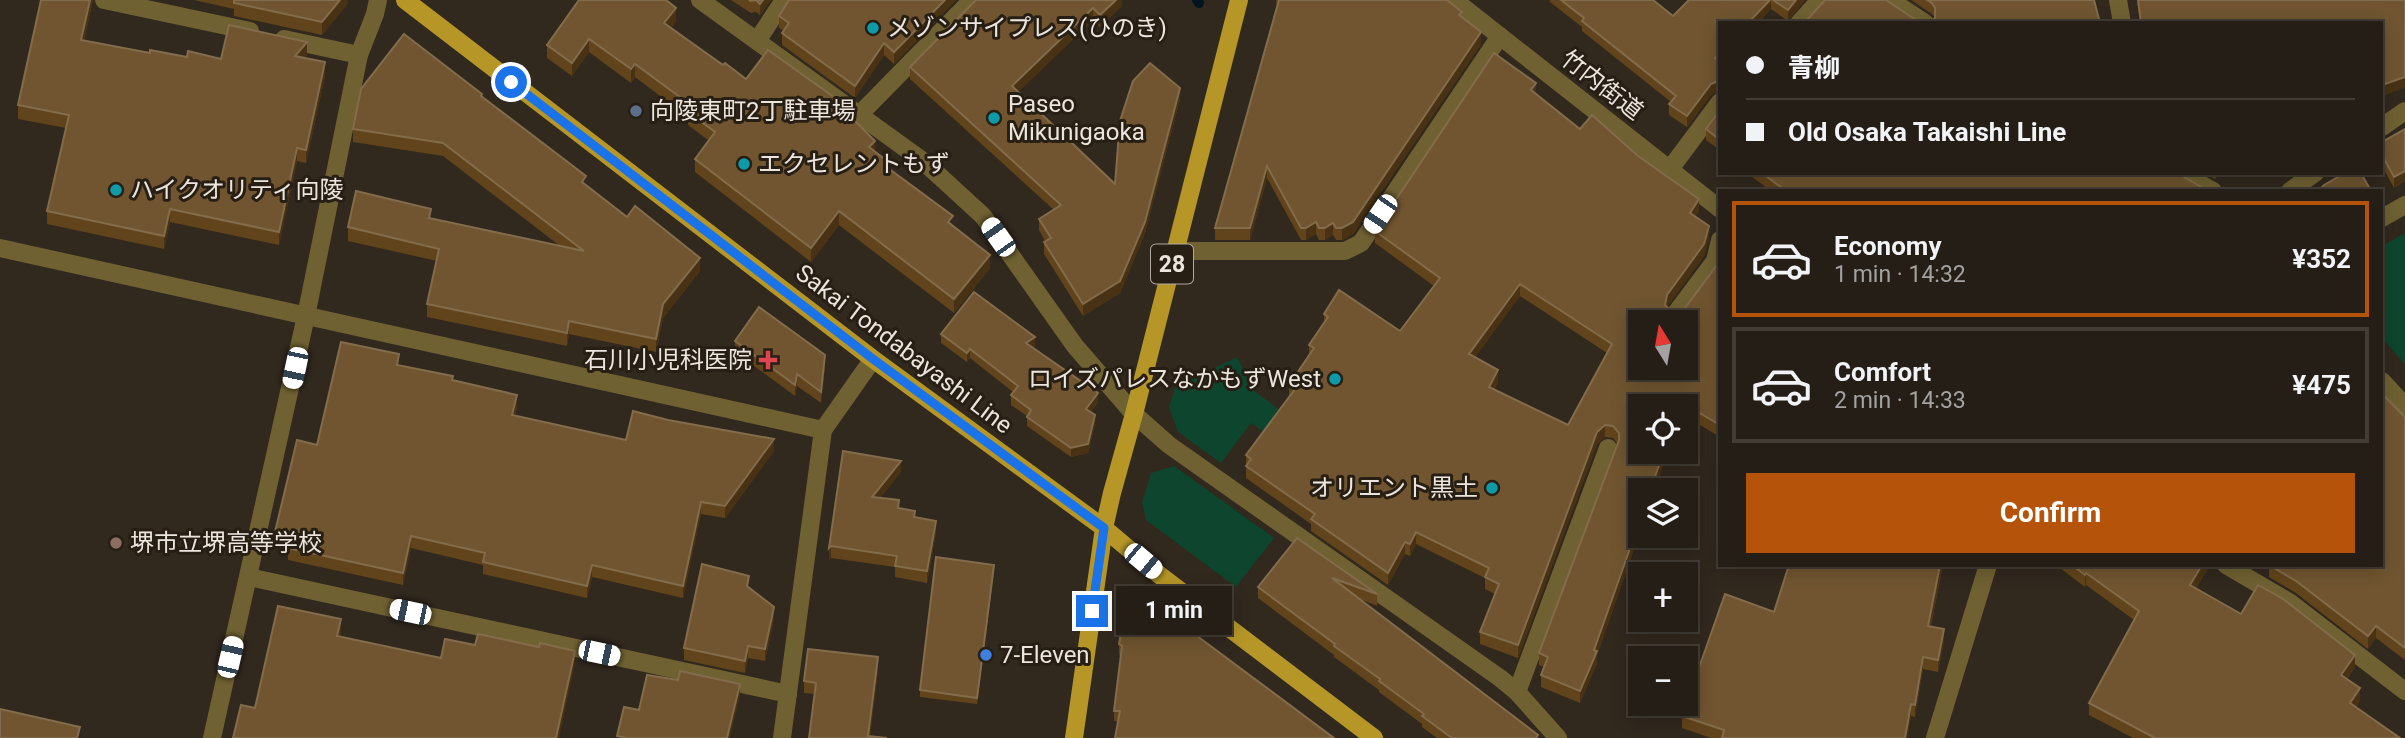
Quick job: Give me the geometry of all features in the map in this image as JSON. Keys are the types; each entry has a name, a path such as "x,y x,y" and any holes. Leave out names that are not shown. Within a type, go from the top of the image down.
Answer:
{"main road":[{"name":"Sakai Tondabayashi Line","path":"405,0 873,359 1104,528 1162,577 1374,738"},
{"name":"28","path":"1074,738 1104,528 1239,0"}],"street":[{"path":"104,0 359,55"},
{"path":"212,738 306,316 359,55 375,14 377,0"},
{"path":"700,0 923,161 983,216 1074,346 1134,414 1169,445 1517,692 1559,738"},
{"path":"757,41 784,0"},
{"path":"860,114 972,0"},
{"name":"竹内街道","path":"1454,0 1718,207"},
{"path":"1801,21 1820,0"},
{"path":"1890,0 1922,21"},
{"path":"2118,0 2122,21"},
{"path":"1175,251 1345,251 1354,248 1361,243 1500,36"},
{"path":"1670,169 1718,105"},
{"path":"2383,126 2405,111"},
{"path":"2184,175 2209,189"},
{"path":"2293,189 2312,175"},
{"path":"2383,217 2405,205"},
{"path":"0,248 822,430"},
{"path":"1678,310 1716,261 1718,250"},
{"path":"782,738 822,430 873,359"},
{"path":"2383,382 2405,406"},
{"path":"1517,692 1608,448"},
{"path":"1936,738 1987,567"},
{"path":"2229,567 2289,602 2405,691"},
{"path":"249,577 788,694"}],"green space":[{"path":"2405,233 2405,364 2383,339 2383,248"},
{"path":"1237,357 1254,391 1287,415 1271,437 1251,423 1221,463 1178,432 1169,408 1175,387"},
{"path":"1174,466 1274,538 1236,587 1146,520 1142,503 1151,473"}],"building":[{"path":"41,0 90,0 81,40 150,53 150,50 187,57 188,51 221,59 229,25 307,42 295,56 325,62 306,150 297,148 279,232 170,209 164,236 47,211 69,115 18,105"},
{"path":"234,0 340,0 322,22 234,3"},
{"path":"579,0 666,0 676,8 664,23 746,79 768,50 842,103 840,106 875,141 869,147 891,164 888,168 953,216 948,222 990,255 954,299 839,211 811,248 695,159 715,132 688,112 692,106 635,64 631,69 589,39 572,63 547,45"},
{"path":"789,0 945,0 894,52 884,43 855,86 782,33 789,23 779,16"},
{"path":"976,0 1116,0 1100,15 1093,8 1012,86 1115,184 1120,121 1133,81 1150,63 1180,88 1145,222 1120,281 1083,304 1044,242 1051,238 1039,219 1061,205 910,67"},
{"path":"1279,0 1447,0 1462,12 1459,15 1481,32 1353,222 1342,228 1336,228 1333,223 1319,228 1316,222 1301,228 1267,166 1250,228 1215,228"},
{"path":"1561,0 1653,0 1673,16 1689,0 1770,0 1750,21 1718,21 1718,55 1715,58 1718,60 1718,81 1711,84 1687,116 1669,104 1676,96 1582,21 1584,18"},
{"path":"1773,0 1796,0 1788,10"},
{"path":"1825,0 1886,0 1918,21 1806,21"},
{"path":"1927,0 2094,0 2099,21 1931,21 1935,18 1935,8"},
{"path":"2138,0 2405,0 2405,77 2383,85 2383,21 2141,21"},
{"path":"404,34 586,176 582,182 627,217 635,206 700,258 663,304 656,339 569,321 567,333 427,304 439,249 348,227 356,191 431,209 429,218 584,251 443,143 353,129 361,89"},
{"path":"1494,53 1536,83 1531,90 1580,129 1592,115 1638,156 1699,199 1690,213 1709,226 1704,244 1667,295 1665,305 1670,310 1628,310 1628,380 1698,380 1698,310 1680,310 1685,308 1718,264 1718,424 1698,412 1698,394 1628,394 1628,464 1660,464 1654,478 1628,478 1630,548 1594,650 1597,651 1580,691 1541,675 1548,657 1539,653 1619,440 1619,433 1613,426 1605,425 1597,432 1518,645 1480,632 1499,584 1485,577 1489,568 1416,532 1410,544 1405,542 1388,573 1311,519 1315,514 1246,466 1251,459 1246,455 1295,389 1289,385 1314,348 1309,345 1328,317 1324,314 1339,290 1400,331 1440,278 1375,231","holes":["1520,284 1612,344 1568,425 1489,387 1498,370 1469,354"]},
{"path":"1718,113 1718,138 1706,129"},
{"path":"2405,129 2405,171 2394,177 2383,157 2383,141"},
{"path":"1765,175 2180,175 2203,188 2203,189 1783,189"},
{"path":"2342,175 2362,175 2370,189 2320,189"},
{"path":"974,292 1035,337 1026,343 1098,393 1086,409 1095,415 1088,444 1071,448 1027,417 1031,410 1011,395 1018,386 970,349 967,353 941,334"},
{"path":"759,307 825,355 821,392 797,374 795,385 735,341"},
{"path":"341,342 399,354 397,365 453,376 452,380 517,395 512,415 626,440 633,411 774,439 725,506 701,502 683,586 592,565 587,586 483,562 485,553 411,536 403,573 288,548 290,540 274,536 297,440 317,445"},
{"path":"2383,395 2405,417 2405,648 2376,626 2368,636 2296,581 2272,567 2383,567"},
{"path":"843,451 901,461 872,497 899,500 898,508 915,511 914,517 936,521 927,571 895,566 897,556 831,546 829,548"},
{"path":"1297,538 1377,594 1332,578 1538,735 1536,738 1452,738 1379,681 1380,679 1258,587"},
{"path":"936,557 994,565 977,698 920,690"},
{"path":"702,564 749,576 747,586 774,607 765,649 748,646 745,661 684,648"},
{"path":"1788,567 1940,567 1928,626 1944,629 1938,660 1923,657 1915,705 1911,704 1905,738 1722,738 1724,730 1682,716 1698,716 1698,671 1725,594 1774,612"},
{"path":"2075,567 2201,567 2190,585 2241,614 2258,585 2283,599 2355,655 2341,675 2360,688 2350,703 2400,738 2155,738 2089,703 2139,611 2086,573 2085,575"},
{"path":"1146,598 1334,738 1115,738 1120,711 1114,711 1122,646 1119,644 1126,605"},
{"path":"278,606 341,619 337,636 441,658 445,639 475,645 478,634 539,647 540,643 575,651 556,738 233,738 241,705 255,708"},
{"path":"808,649 878,657 868,736 887,738 809,738 816,683 804,681"},
{"path":"680,671 740,684 727,738 617,736 624,707 639,710 647,675 678,680"},
{"path":"0,709 80,727 77,738 0,738"}],"place":[{"name":"メゾンサイプレス(ひのき)","path":"873,28"},
{"name":"向陵東町2丁駐車場","path":"636,111"},
{"name":"Paseo Mikunigaoka","path":"994,118"},
{"name":"エクセレントもず","path":"744,164"},
{"name":"ハイクオリティ向陵","path":"116,190"},
{"name":"石川小児科医院","path":"768,360"},
{"name":"ロイズパレスなかもずWest","path":"1335,379"},
{"name":"オリエント黒土","path":"1492,488"},
{"name":"堺市立堺高等学校","path":"116,543"},
{"name":"7-Eleven","path":"986,655"}],"route":[{"path":"511,82 873,359 1104,528 1092,611"}]}
